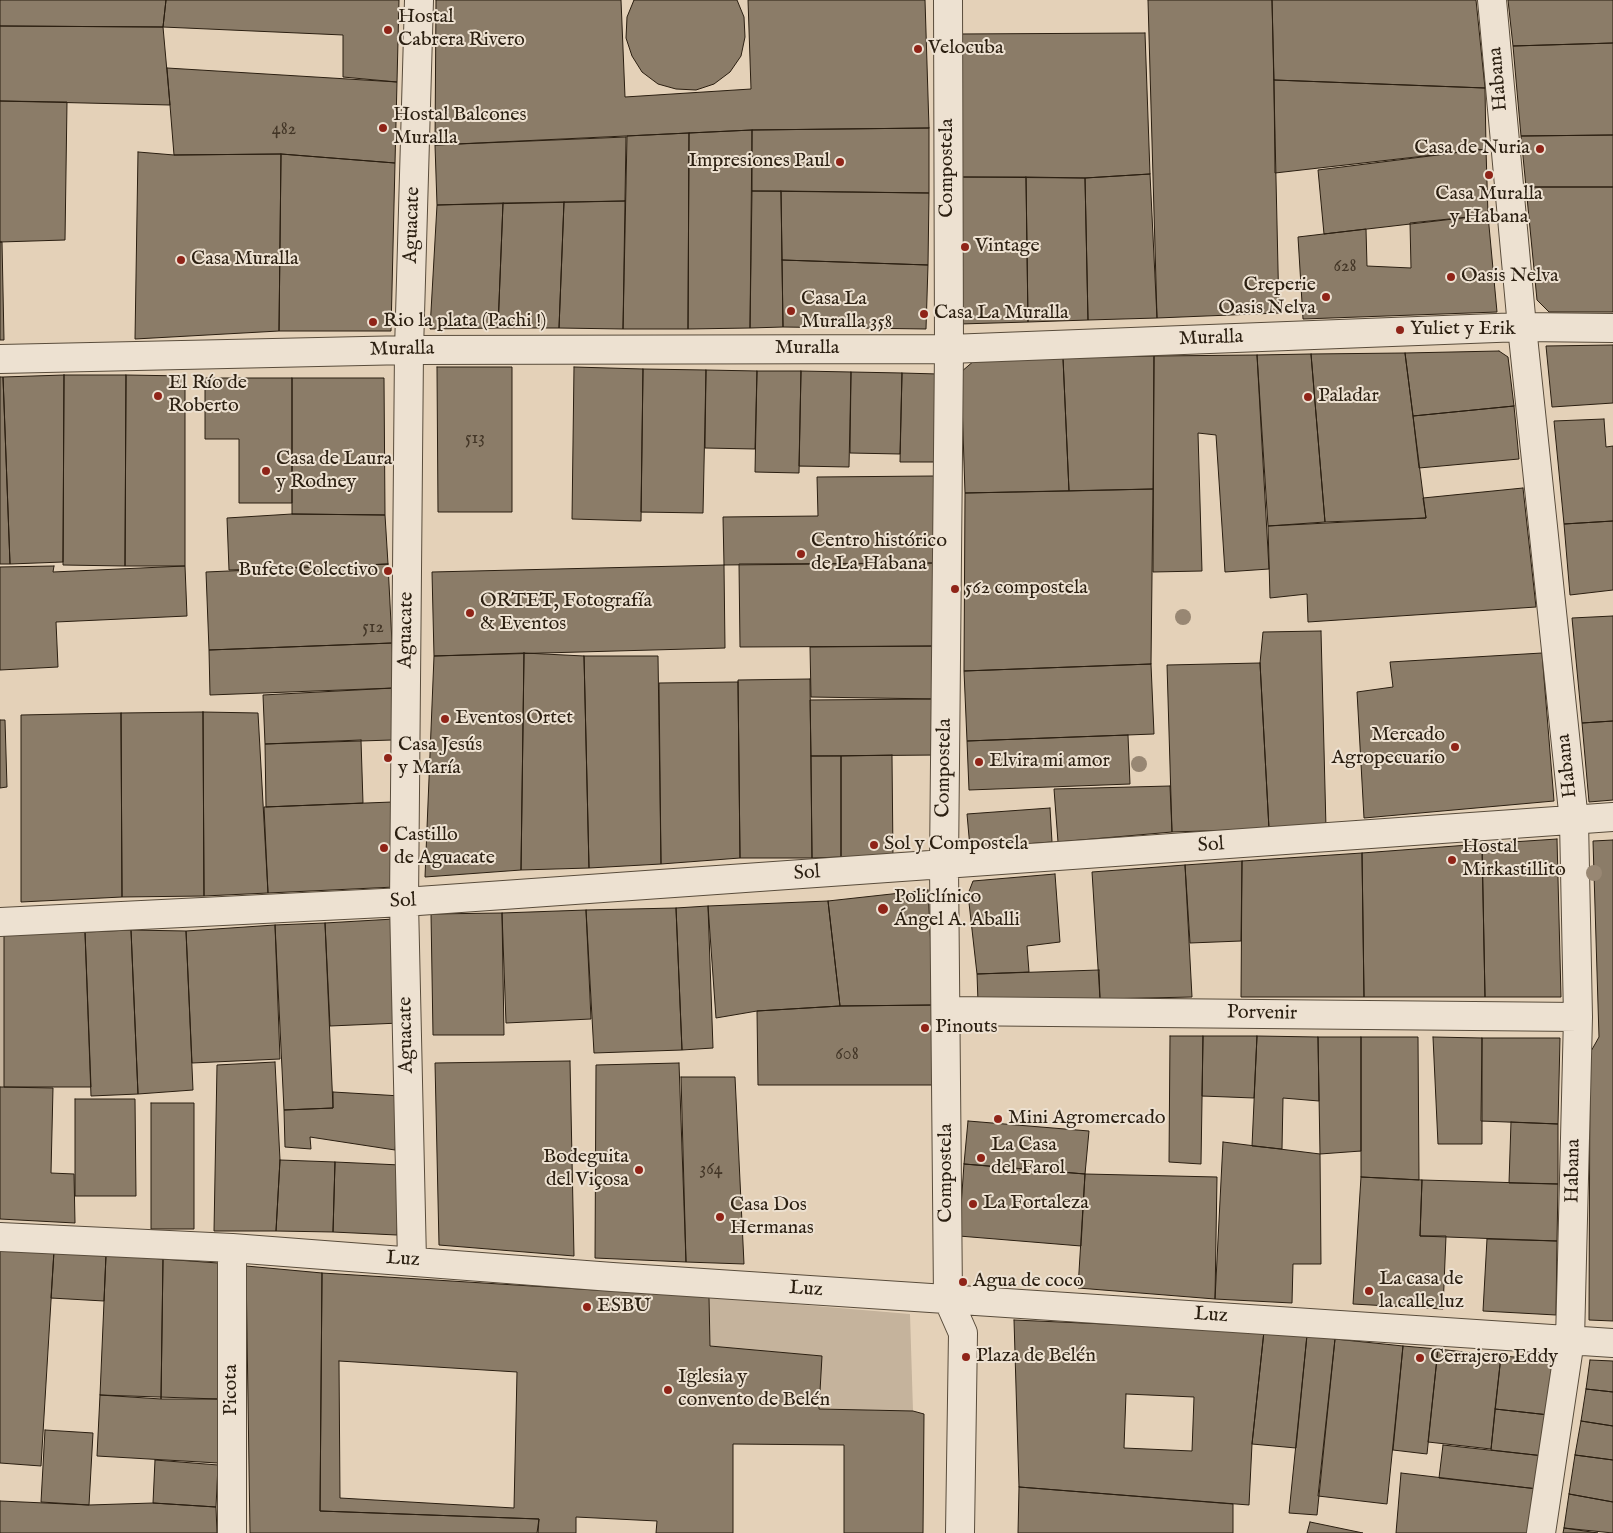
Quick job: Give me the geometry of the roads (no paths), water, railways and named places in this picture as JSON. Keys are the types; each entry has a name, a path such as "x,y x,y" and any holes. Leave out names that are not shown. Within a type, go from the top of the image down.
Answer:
{"street":[{"name":"Aguacate","path":"412,1261 404,902 410,350 419,0"},
{"name":"Compostela","path":"948,0 949,349 944,865 948,1299 963,1333 960,1533"},
{"name":"Habana","path":"1492,0 1522,327 1574,821 1578,1017 1570,1340 1541,1533"},
{"name":"Muralla","path":"0,360 410,350 949,349 1522,327 1613,328"},
{"name":"Sol","path":"0,922 404,902 1613,818"},
{"name":"Porvenir","path":"946,1011 1578,1017"},
{"name":"Luz","path":"0,1237 232,1248 612,1277 1613,1343"},
{"name":"Picota","path":"232,1248 232,1533"}],"place":[{"name":"Hostal Cabrera Rivero","path":"388,30"},
{"name":"Velocuba","path":"918,49"},
{"name":"Hostal Balcones Muralla","path":"383,128"},
{"name":"Casa de Nuria","path":"1540,149"},
{"name":"Impresiones Paul","path":"840,162"},
{"name":"Casa Muralla y Habana","path":"1489,175"},
{"name":"Vintage","path":"965,247"},
{"name":"Casa Muralla","path":"181,260"},
{"name":"Oasis Nelva","path":"1451,277"},
{"name":"Creperie Oasis Nelva","path":"1326,297"},
{"name":"Casa La Muralla 358","path":"791,311"},
{"name":"Casa La Muralla","path":"924,314"},
{"name":"Rio la plata (Pachi !)","path":"373,322"},
{"name":"Yuliet y Erik","path":"1400,330"},
{"name":"El Río de Roberto","path":"158,396"},
{"name":"Paladar","path":"1308,397"},
{"name":"Casa de Laura y Rodney","path":"266,471"},
{"name":"Centro histórico de La Habana","path":"801,554"},
{"name":"Bufete Colectivo","path":"388,571"},
{"name":"562 compostela","path":"955,589"},
{"name":"ORTET, Fotografía & Eventos","path":"470,613"},
{"name":"Eventos Ortet","path":"445,719"},
{"name":"Mercado Agropecuario","path":"1455,747"},
{"name":"Casa Jesús y María","path":"388,758"},
{"name":"Elvira mi amor","path":"979,762"},
{"name":"Sol y Compostela","path":"874,845"},
{"name":"Castillo de Aguacate","path":"384,848"},
{"name":"Hostal Mirkastillito","path":"1452,860"},
{"name":"Policlínico Ángel A. Aballi","path":"883,909"},
{"name":"Pinouts","path":"925,1028"},
{"name":"Mini Agromercado","path":"998,1119"},
{"name":"La Casa del Farol","path":"981,1158"},
{"name":"Bodeguita del Viçosa","path":"639,1170"},
{"name":"La Fortaleza","path":"973,1204"},
{"name":"Casa Dos Hermanas","path":"720,1217"},
{"name":"Agua de coco","path":"963,1282"},
{"name":"La casa de la calle luz","path":"1369,1291"},
{"name":"ESBU","path":"587,1307"},
{"name":"Plaza de Belén","path":"966,1357"},
{"name":"Cerrajero Eddy","path":"1420,1358"},
{"name":"Iglesia y convento de Belén","path":"668,1390"}]}
